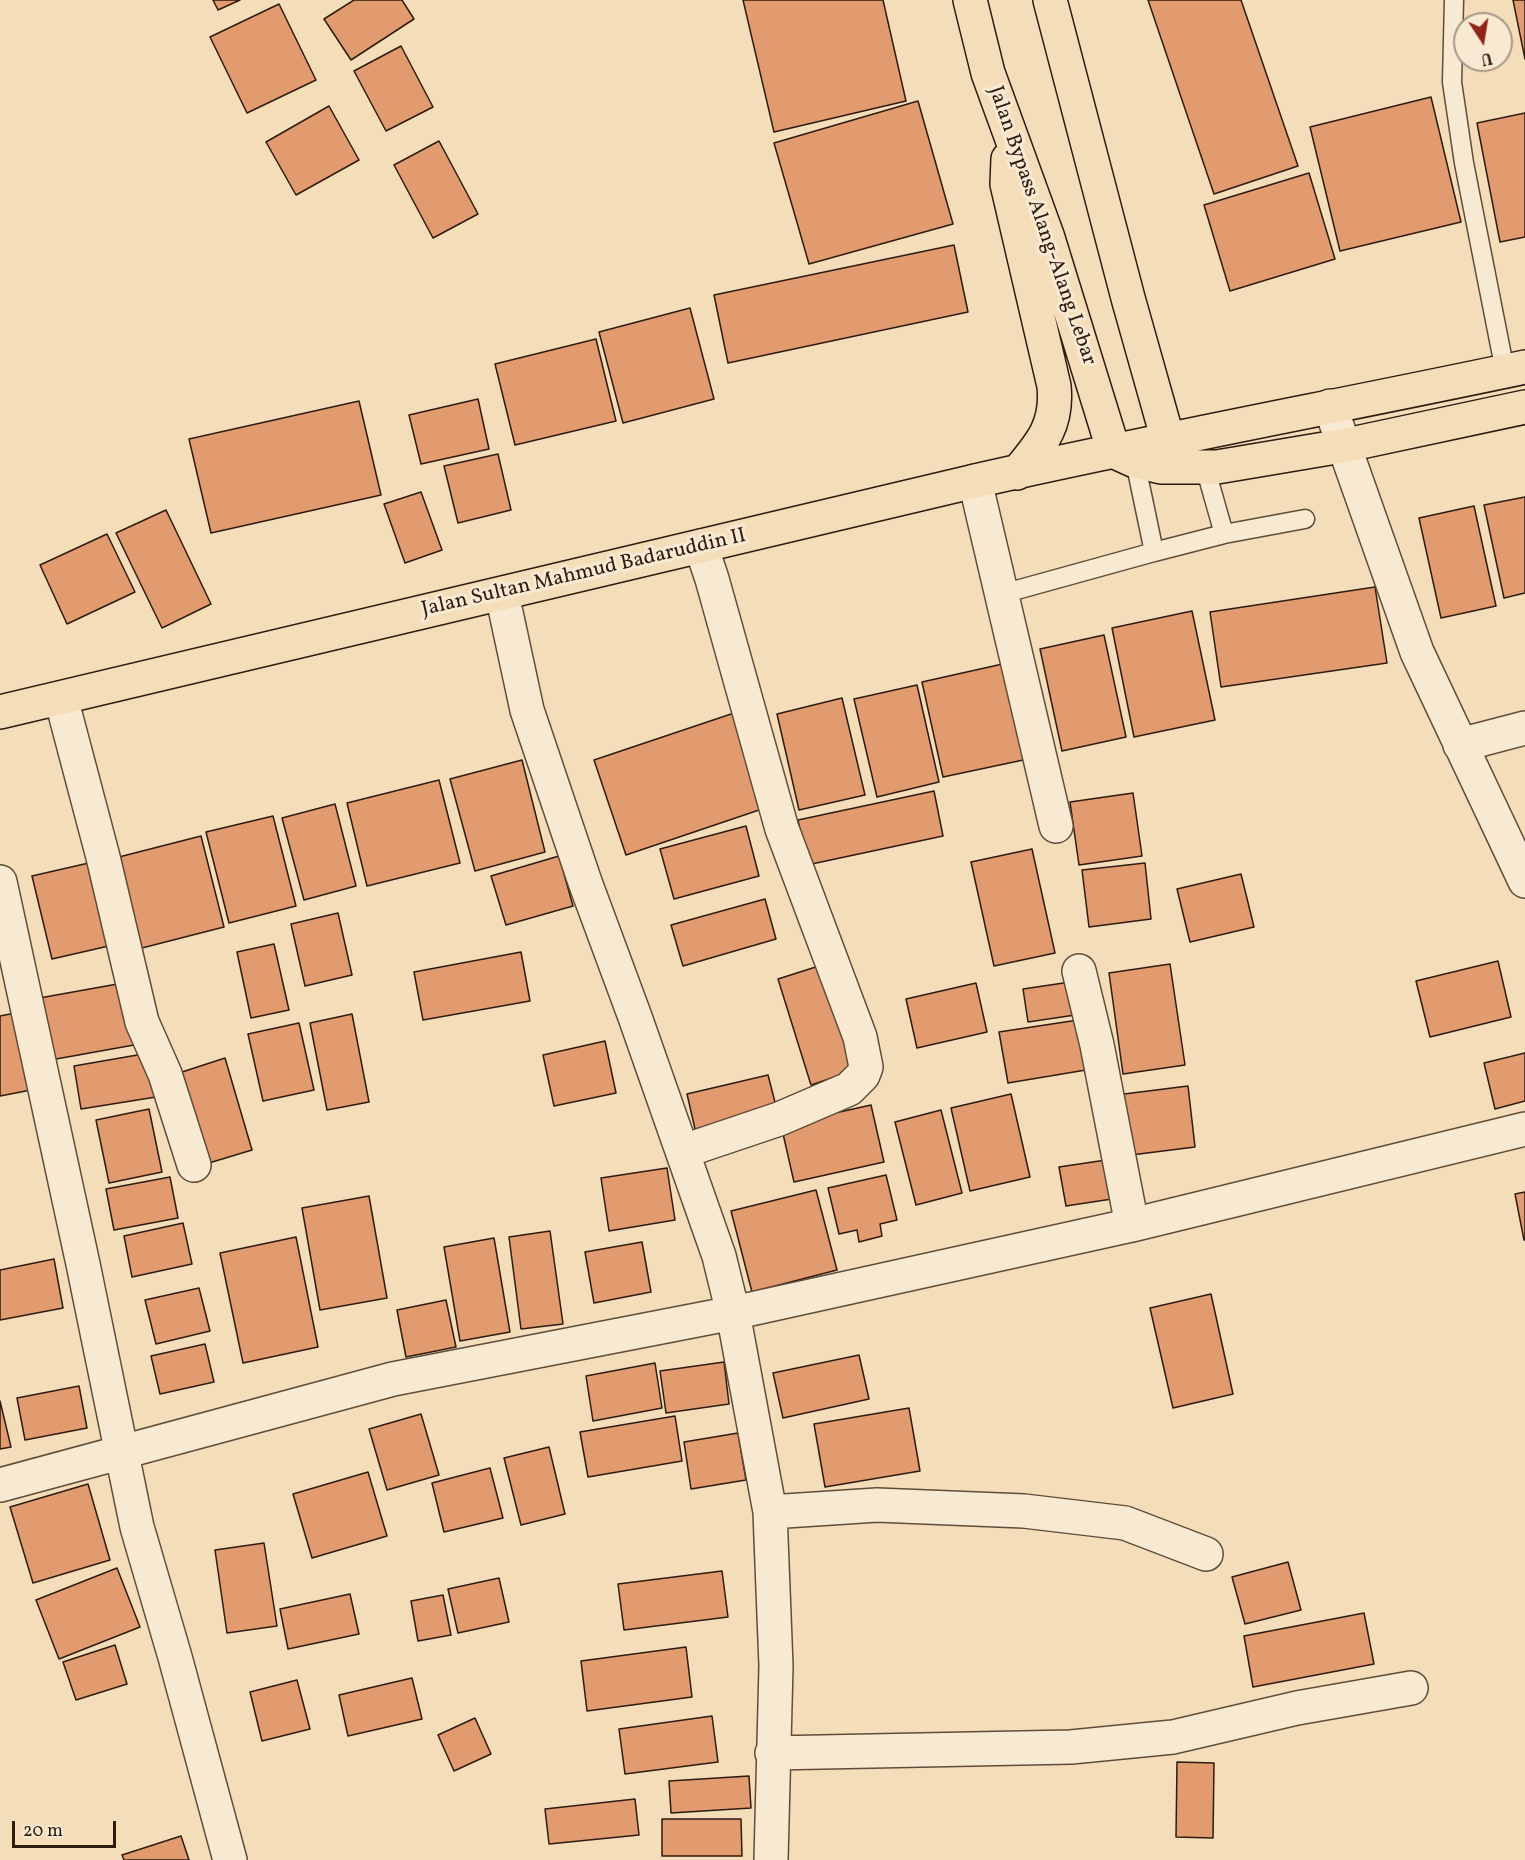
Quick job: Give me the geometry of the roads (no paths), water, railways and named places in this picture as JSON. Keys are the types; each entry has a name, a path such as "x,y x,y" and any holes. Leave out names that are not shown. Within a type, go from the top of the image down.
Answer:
{"highway":[{"name":"Jalan Bypass Alang-Alang Lebar","path":"970,0 988,73 1124,456"},
{"path":"1050,0 1128,298 1168,440"},
{"path":"1012,137 1007,165 1007,184 1056,403 1051,424 1043,442 1017,473"},
{"name":"Jalan Sultan Mahmud Badaruddin II","path":"0,712 975,482 1124,456 1168,440 1330,405 1515,369"},
{"path":"1124,456 1161,467 1206,467 1248,463 1342,446 1525,407"}],"street":[{"path":"1330,405 1342,446 1417,652 1525,881"},
{"path":"975,482 986,519 1056,826"},
{"path":"684,1151 779,1119 849,1089 863,1076 866,1066 860,1037 782,830 701,546"},
{"path":"502,594 527,710 585,882 684,1151 719,1256 733,1313 770,1512 776,1666 771,1860"},
{"path":"61,698 103,856 142,1022 165,1074 194,1165"},
{"path":"1460,745 1525,728"},
{"path":"0,882 47,1094 137,1527 230,1860"},
{"path":"1079,971 1097,1045 1132,1225"},
{"path":"0,1485 393,1379 733,1313 1132,1225 1525,1129"},
{"path":"770,1512 877,1505 1024,1510 1125,1522 1206,1554"},
{"path":"772,1752 1071,1747 1173,1737 1297,1708 1411,1688"}],"lane":[{"path":"1454,0 1452,81 1464,163 1515,369"},
{"path":"1124,456 1154,552"},
{"path":"1206,467 1224,534"},
{"path":"1002,594 1224,534 1305,519"}]}
